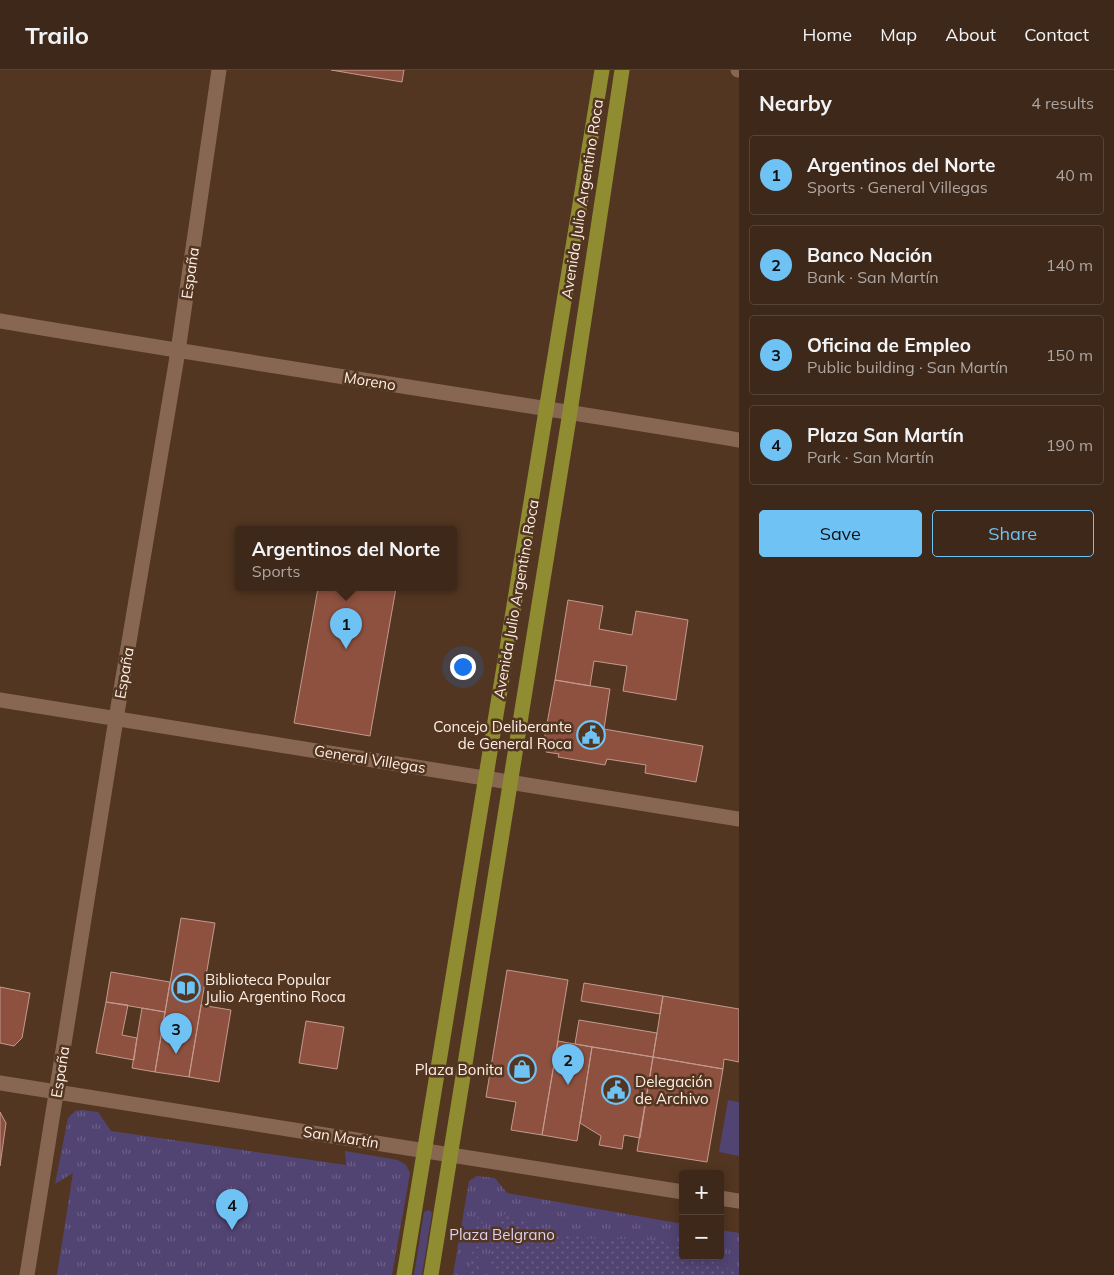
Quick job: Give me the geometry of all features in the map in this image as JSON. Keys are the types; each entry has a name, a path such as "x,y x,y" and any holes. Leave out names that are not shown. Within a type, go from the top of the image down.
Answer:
{"main road":[{"name":"Avenida Julio Argentino Roca","path":"404,1275 548,408 602,70"},
{"name":"Avenida Julio Argentino Roca","path":"431,1275 570,412 622,70"}],"street":[{"name":"España","path":"27,1275 116,719 178,352 220,70"},
{"name":"Moreno","path":"0,322 178,352 548,408 739,440"},
{"name":"General Villegas","path":"0,700 739,819"},
{"name":"San Martín","path":"0,1083 679,1191"},
{"path":"724,1199 739,1201"}],"green space":[{"path":"728,1100 739,1102 739,1156 719,1152"},
{"path":"75,1111 98,1112 111,1131 346,1165 345,1151 398,1160 406,1165 410,1173 392,1275 57,1275 73,1173 55,1184 68,1118"},
{"name":"Plaza Belgrano","path":"477,1176 495,1178 507,1193 679,1223 679,1260 724,1260 724,1231 739,1233 739,1275 453,1275 469,1181"},
{"path":"429,1210 432,1213 422,1275 414,1275 424,1212"},
{"path":"505,1214 550,1230 592,1239 644,1240 670,1243 679,1246 679,1260 709,1260 739,1273 739,1275 495,1275 491,1260 491,1242 496,1225"},
{"path":"478,1215 483,1224 478,1257 481,1275 469,1275"}],"building":[{"path":"331,70 404,70 402,82"},
{"path":"317,591 395,591 370,736 294,723"},
{"path":"568,600 603,606 599,629 632,635 636,611 688,620 676,700 623,691 627,666 594,661 590,686 555,680"},
{"name":"Concejo Deliberante de General Roca","path":"555,680 610,689 604,729 703,746 696,782 645,773 646,765 607,759 605,765 558,757 559,754 546,752 547,741 544,740"},
{"path":"181,918 215,923 189,1077 155,1072"},
{"name":"Plaza Bonita","path":"507,970 568,980 542,1135 511,1130 516,1102 486,1097"},
{"path":"111,972 170,982 165,1012 106,1002"},
{"path":"584,983 663,996 660,1014 581,1001"},
{"path":"0,987 30,993 22,1038 14,1046 0,1043"},
{"path":"663,996 739,1009 739,1062 724,1059 723,1069 653,1057"},
{"path":"106,1002 128,1005 122,1035 137,1038 134,1060 96,1053"},
{"path":"201,1005 231,1010 219,1082 189,1077"},
{"path":"142,1008 165,1012 155,1072 132,1068"},
{"path":"579,1020 657,1033 653,1057 575,1044"},
{"path":"306,1021 344,1027 337,1069 299,1063"},
{"path":"558,1041 592,1047 577,1141 542,1135"},
{"name":"Delegación de Archivo","path":"592,1047 653,1057 640,1138 624,1135 622,1149 599,1145 601,1136 580,1123"},
{"path":"653,1057 723,1069 707,1162 637,1151"},
{"path":"0,1112 6,1123 0,1166"}],"place":[{"name":"Argentinos del Norte","path":"346,649"},
{"name":"Concejo Deliberante de General Roca","path":"591,735"},
{"name":"Biblioteca Popular Julio Argentino Roca","path":"186,988"},
{"name":"Oficina de Empleo","path":"176,1054"},
{"name":"Plaza Bonita","path":"522,1069"},
{"name":"Banco Nación","path":"568,1085"},
{"name":"Delegación de Archivo","path":"616,1090"},
{"name":"Plaza San Martín","path":"232,1230"}]}
